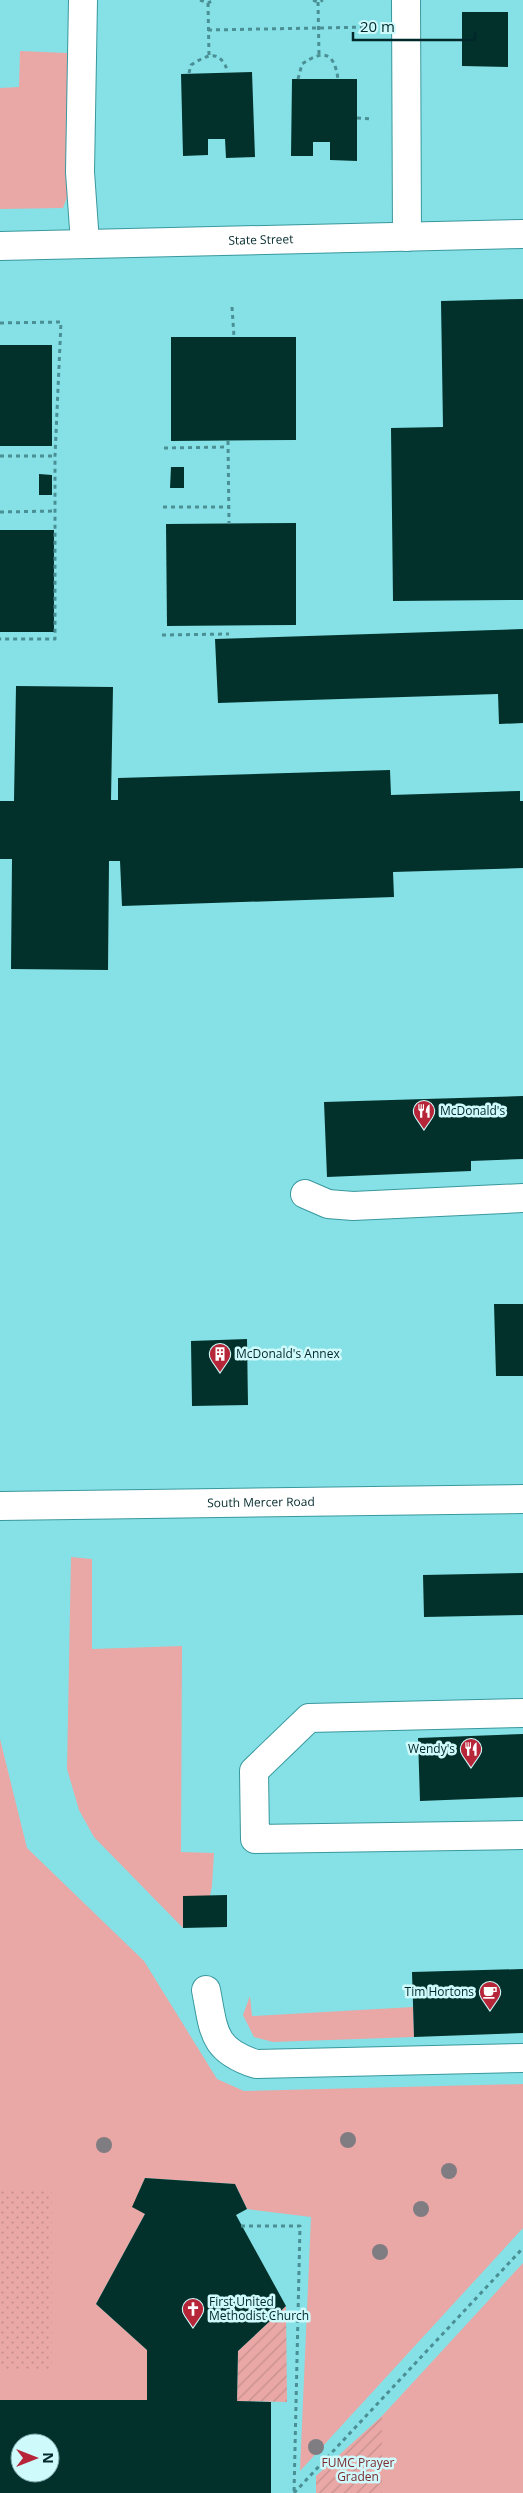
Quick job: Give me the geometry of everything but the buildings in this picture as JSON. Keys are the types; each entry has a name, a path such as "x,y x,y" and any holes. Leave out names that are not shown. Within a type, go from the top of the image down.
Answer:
{"street":[{"path":"83,0 80,172 85,244"},
{"path":"405,13 407,237"},
{"name":"State Street","path":"0,246 523,234"},
{"path":"305,1194 328,1204 353,1206 523,1198"},
{"name":"South Mercer Road","path":"0,1506 523,1498"},
{"path":"523,1713 309,1718 254,1771 255,1839 523,1835"},
{"path":"206,1990 214,2031 222,2046 231,2055 256,2064 523,2058"}],"path":[{"path":"200,0 208,3 214,0"},
{"path":"313,0 318,2 323,0"},
{"path":"318,2 320,55"},
{"path":"208,3 209,56"},
{"path":"208,30 319,28 405,13"},
{"path":"298,79 302,64 320,55 326,55 336,64 338,79"},
{"path":"189,74 191,65 209,56 216,56 225,65 228,72"},
{"path":"232,307 234,337"},
{"path":"0,322 61,322 55,456 55,639 0,639"},
{"path":"228,440 229,524"},
{"path":"164,448 228,447"},
{"path":"0,456 55,456"},
{"path":"163,507 229,507"},
{"path":"0,512 55,511"},
{"path":"162,635 229,634"},
{"path":"241,2226 300,2226 294,2493"},
{"path":"294,2493 523,2248"}],"green space":[{"path":"20,51 67,53 70,176 69,192 63,208 0,209 0,88 19,87"},
{"path":"71,1557 92,1559 92,1649 182,1646 181,1852 214,1853 210,1896 183,1897 183,1928 94,1837 79,1810 67,1769"},
{"path":"0,1739 27,1848 144,1961 217,2079 244,2091 523,2084 523,2228 300,2471 311,2217 247,2209 235,2184 145,2178 133,2206 145,2214 96,2304 147,2350 147,2400 0,2400 0,2371 51,2371 52,2190 0,2189"},
{"path":"250,1996 252,2016 413,2007 414,2037 273,2042 254,2037 243,2015"},
{"path":"0,2189 52,2189 52,2371 0,2371"},
{"path":"523,2263 523,2493 382,2493 382,2416"},
{"path":"286,2306 287,2402 237,2401 238,2351"},
{"name":"FUMC Prayer Graden","path":"382,2416 382,2493 316,2493 316,2476"}],"place":[{"name":"McDonald's","path":"424,1130"},
{"name":"McDonald's Annex","path":"220,1373"},
{"name":"Wendy's","path":"471,1768"},
{"name":"Tim Hortons","path":"490,2011"},
{"name":"First United Methodist Church","path":"193,2328"}]}
